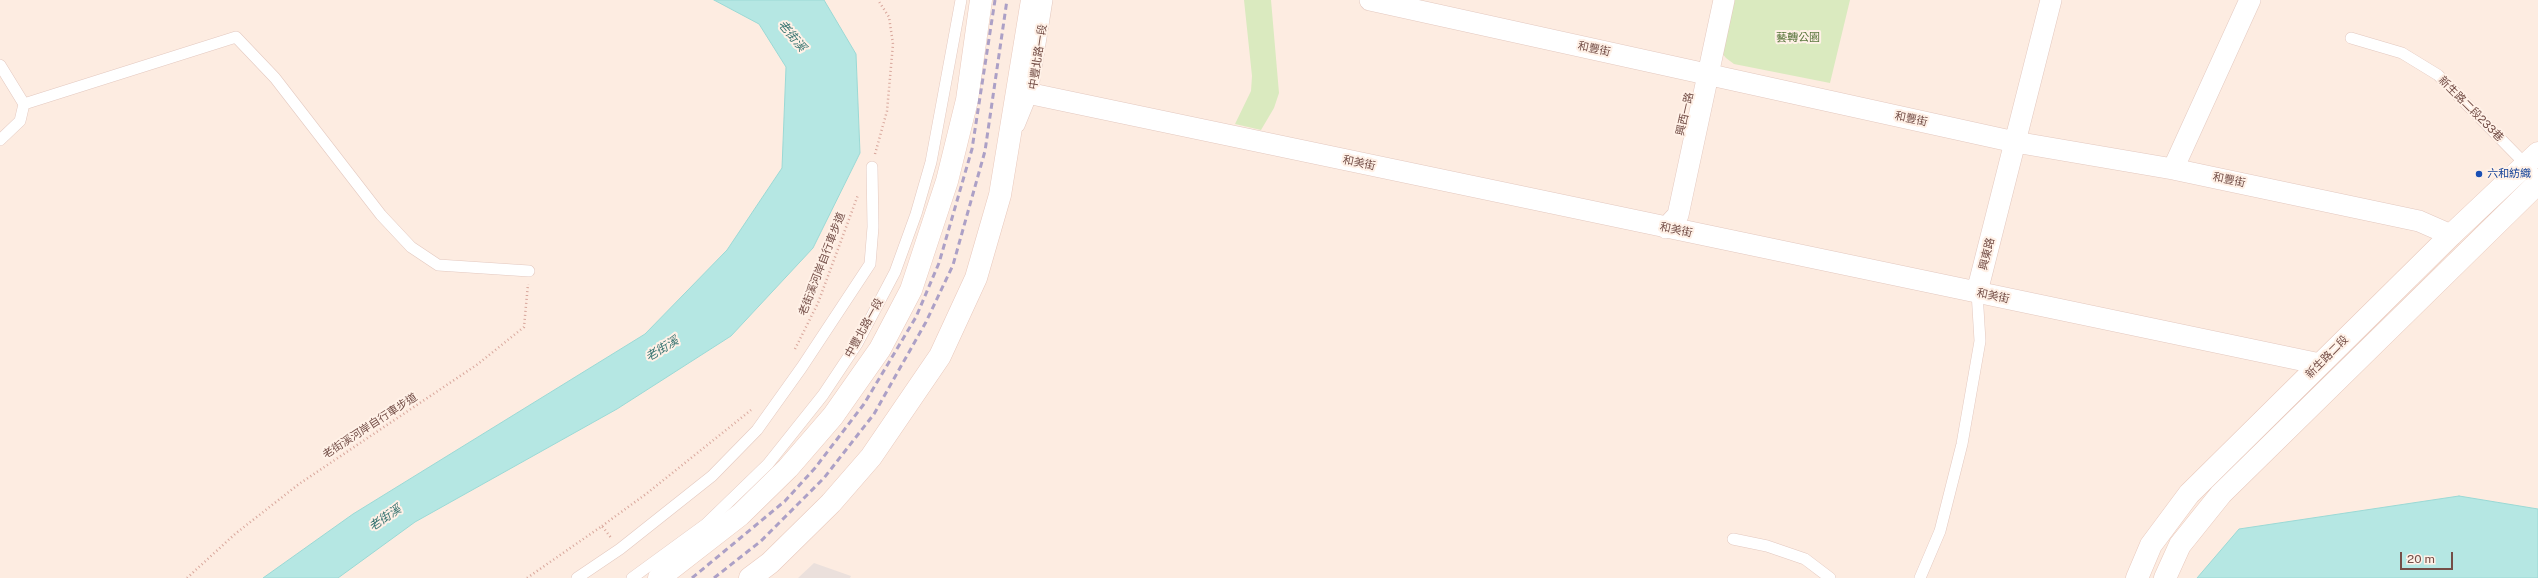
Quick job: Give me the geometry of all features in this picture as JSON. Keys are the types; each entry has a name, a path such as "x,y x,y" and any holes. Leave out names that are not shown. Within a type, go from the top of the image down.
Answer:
{"main road":[{"name":"中豐北路一段","path":"659,578 740,515 788,468 833,416 880,349 911,290 948,181 967,100 981,0"},
{"name":"中豐北路一段","path":"750,578 770,563 831,504 871,457 940,356 976,278 1000,195 1032,0"},
{"name":"新生路二段","path":"2137,578 2150,545 2189,494 2451,235 2534,165"},
{"name":"新生路二段","path":"2164,578 2180,545 2221,494 2538,183"}],"street":[{"name":"和豐街","path":"1370,0 2014,142 2173,169 2419,221 2451,235"},
{"name":"興西一路","path":"1666,228 1664,211 1701,73 1710,0"},
{"path":"1701,73 1724,0"},
{"name":"興東路","path":"1978,292 2014,142 2051,0"},
{"path":"2173,169 2250,0"},
{"name":"和美街","path":"1032,94 2320,364"}],"lane":[{"name":"中豐北路一段","path":"632,578 706,524 768,464 823,395 858,344 895,272 916,214 931,162 961,0"},
{"name":"中豐北路一段","path":"1007,158 1032,94 1047,0"},
{"path":"24,104 236,38 275,78 381,215 411,247 438,265 529,271"},
{"name":"新生路二段233巷","path":"2351,38 2402,53 2438,75 2534,165"},
{"path":"0,64 24,104 20,121 0,140"},
{"path":"577,578 620,549 712,476 757,430 802,367 870,264 873,227 872,167"},
{"name":"興東路","path":"1920,578 1940,531 1962,444 1980,341 1978,292"},
{"path":"1733,539 1767,546 1805,559 1830,578"}],"path":[{"path":"872,167 887,111 893,44 889,17 878,0"},
{"name":"老街溪河岸自行車步道","path":"792,355 818,303 858,194"},
{"name":"老街溪河岸自行車步道","path":"187,578 235,534 299,484 478,364 524,327 529,271"},
{"path":"527,578 652,489 749,413 754,407"},
{"path":"602,526 620,549"}],"shaded area":[{"path":"814,563 851,576 850,578 798,578"}],"green space":[{"path":"1244,0 1271,0 1279,93 1274,108 1261,130 1235,124 1251,91 1252,76"},
{"name":"藝轉公園","path":"1732,0 1850,0 1830,83 1734,64 1726,58 1721,52"}],"water":[{"name":"老街溪","path":"714,0 824,0 856,54 860,153 813,248 731,336 617,409 415,522 338,578 263,578 353,514 645,334 727,250 782,168 786,67 759,24"},
{"path":"2459,496 2538,509 2538,578 2197,578 2239,529"}],"railway":[{"path":"692,578 785,501 815,468 864,404 916,317 939,263 972,149 995,0"},
{"path":"714,578 761,541 824,478 874,414 926,322 953,265 985,151 1007,0"}],"place":[{"name":"六和紡織","path":"2479,174"}]}
